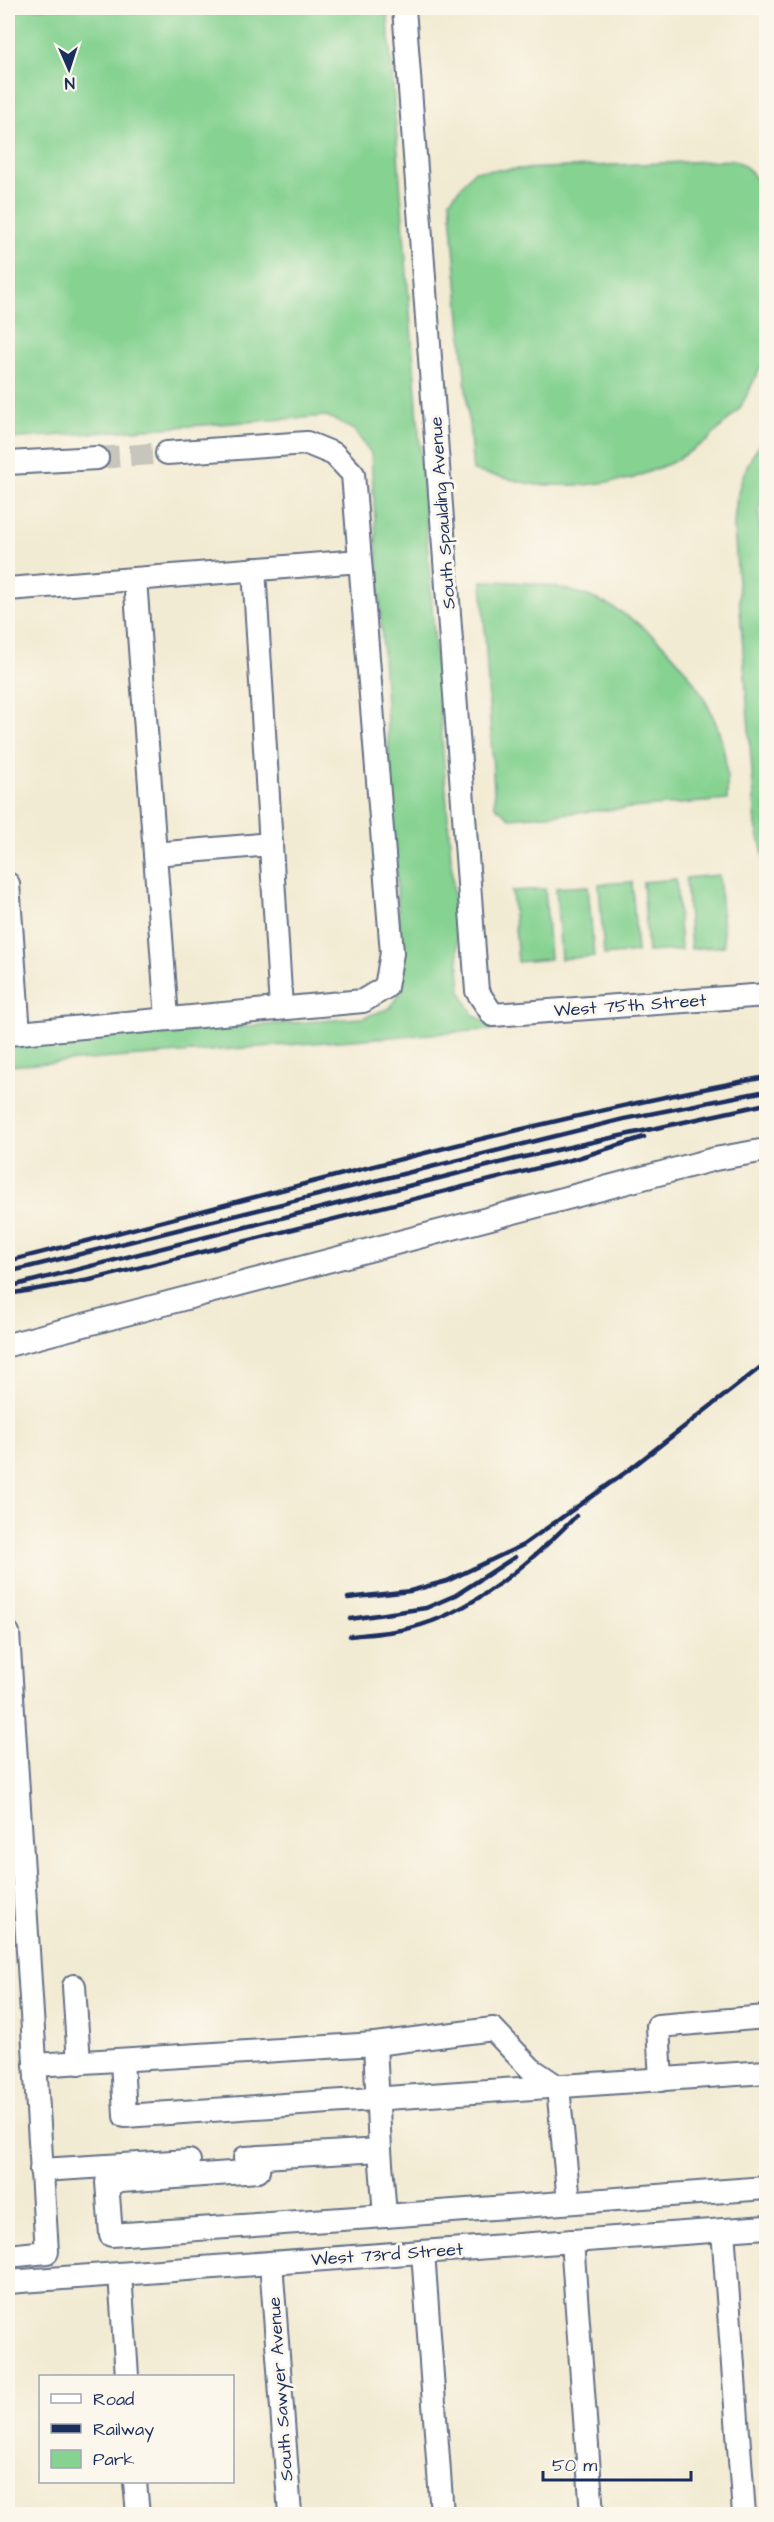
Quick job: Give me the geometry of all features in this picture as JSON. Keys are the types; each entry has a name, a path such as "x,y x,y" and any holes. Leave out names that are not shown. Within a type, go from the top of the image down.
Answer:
{"street":[{"name":"South Spaulding Avenue","path":"404,8 477,991 493,1015"},
{"path":"8,884 13,1034 363,1001 386,987 392,953 353,474 334,454 307,443 167,453"},
{"path":"8,464 97,458"},
{"path":"8,589 360,561"},
{"path":"254,570 281,1008"},
{"path":"135,579 167,1019"},
{"path":"154,854 271,844"},
{"name":"West 75th Street","path":"493,1015 766,995"},
{"path":"8,1346 715,1159 766,1150"},
{"path":"8,1634 47,2252 8,2256"},
{"path":"74,1986 79,2063"},
{"path":"661,2080 658,2026 766,2017"},
{"path":"35,2065 375,2044 493,2029 531,2069 558,2087"},
{"path":"375,2044 385,2216"},
{"path":"122,2060 125,2116 766,2072"},
{"path":"558,2087 569,2202"},
{"path":"41,2170 380,2150"},
{"path":"259,2157 258,2171 107,2182 111,2235 766,2188"},
{"name":"West 73rd Street","path":"8,2282 766,2227"},
{"path":"723,2230 744,2514"},
{"path":"572,2241 592,2514"},
{"path":"423,2252 442,2514"},
{"name":"South Sawyer Avenue","path":"271,2263 290,2514"},
{"path":"120,2274 127,2375"},
{"path":"135,2483 138,2514"}],"green space":[{"path":"8,8 387,8 461,992 473,1015 499,1029 8,1066 8,1043 362,1018 390,1008 403,988 371,453 354,430 327,416 8,439"},
{"path":"734,160 753,174 763,195 766,211 766,357 740,408 707,441 671,463 631,479 585,485 536,485 473,471 450,200 474,171"},
{"path":"766,438 766,483 759,512 766,626 766,866 756,825 734,527 738,491 742,479 751,458"},
{"path":"482,581 547,585 568,590 614,608 655,638 689,675 714,719 725,758 727,800 510,818 495,806"},
{"path":"719,875 724,946 691,949 686,878"},
{"path":"676,879 681,950 648,952 643,882"},
{"path":"632,882 637,952 604,955 599,884"},
{"path":"588,886 594,956 561,959 556,888"},
{"path":"545,889 550,959 518,962 512,891"}],"tunnel":[{"path":"97,458 167,453"}],"railway":[{"path":"8,1261 480,1139 766,1077"},
{"path":"8,1272 624,1119 766,1091"},
{"path":"8,1287 515,1159 766,1104"},
{"path":"8,1294 90,1280 578,1158 644,1137"},
{"path":"348,1598 410,1591 447,1581 523,1545 626,1472 766,1363"},
{"path":"350,1636 410,1628 433,1621 479,1598 521,1567 576,1516"},
{"path":"350,1619 426,1608 456,1595 515,1557"}]}
